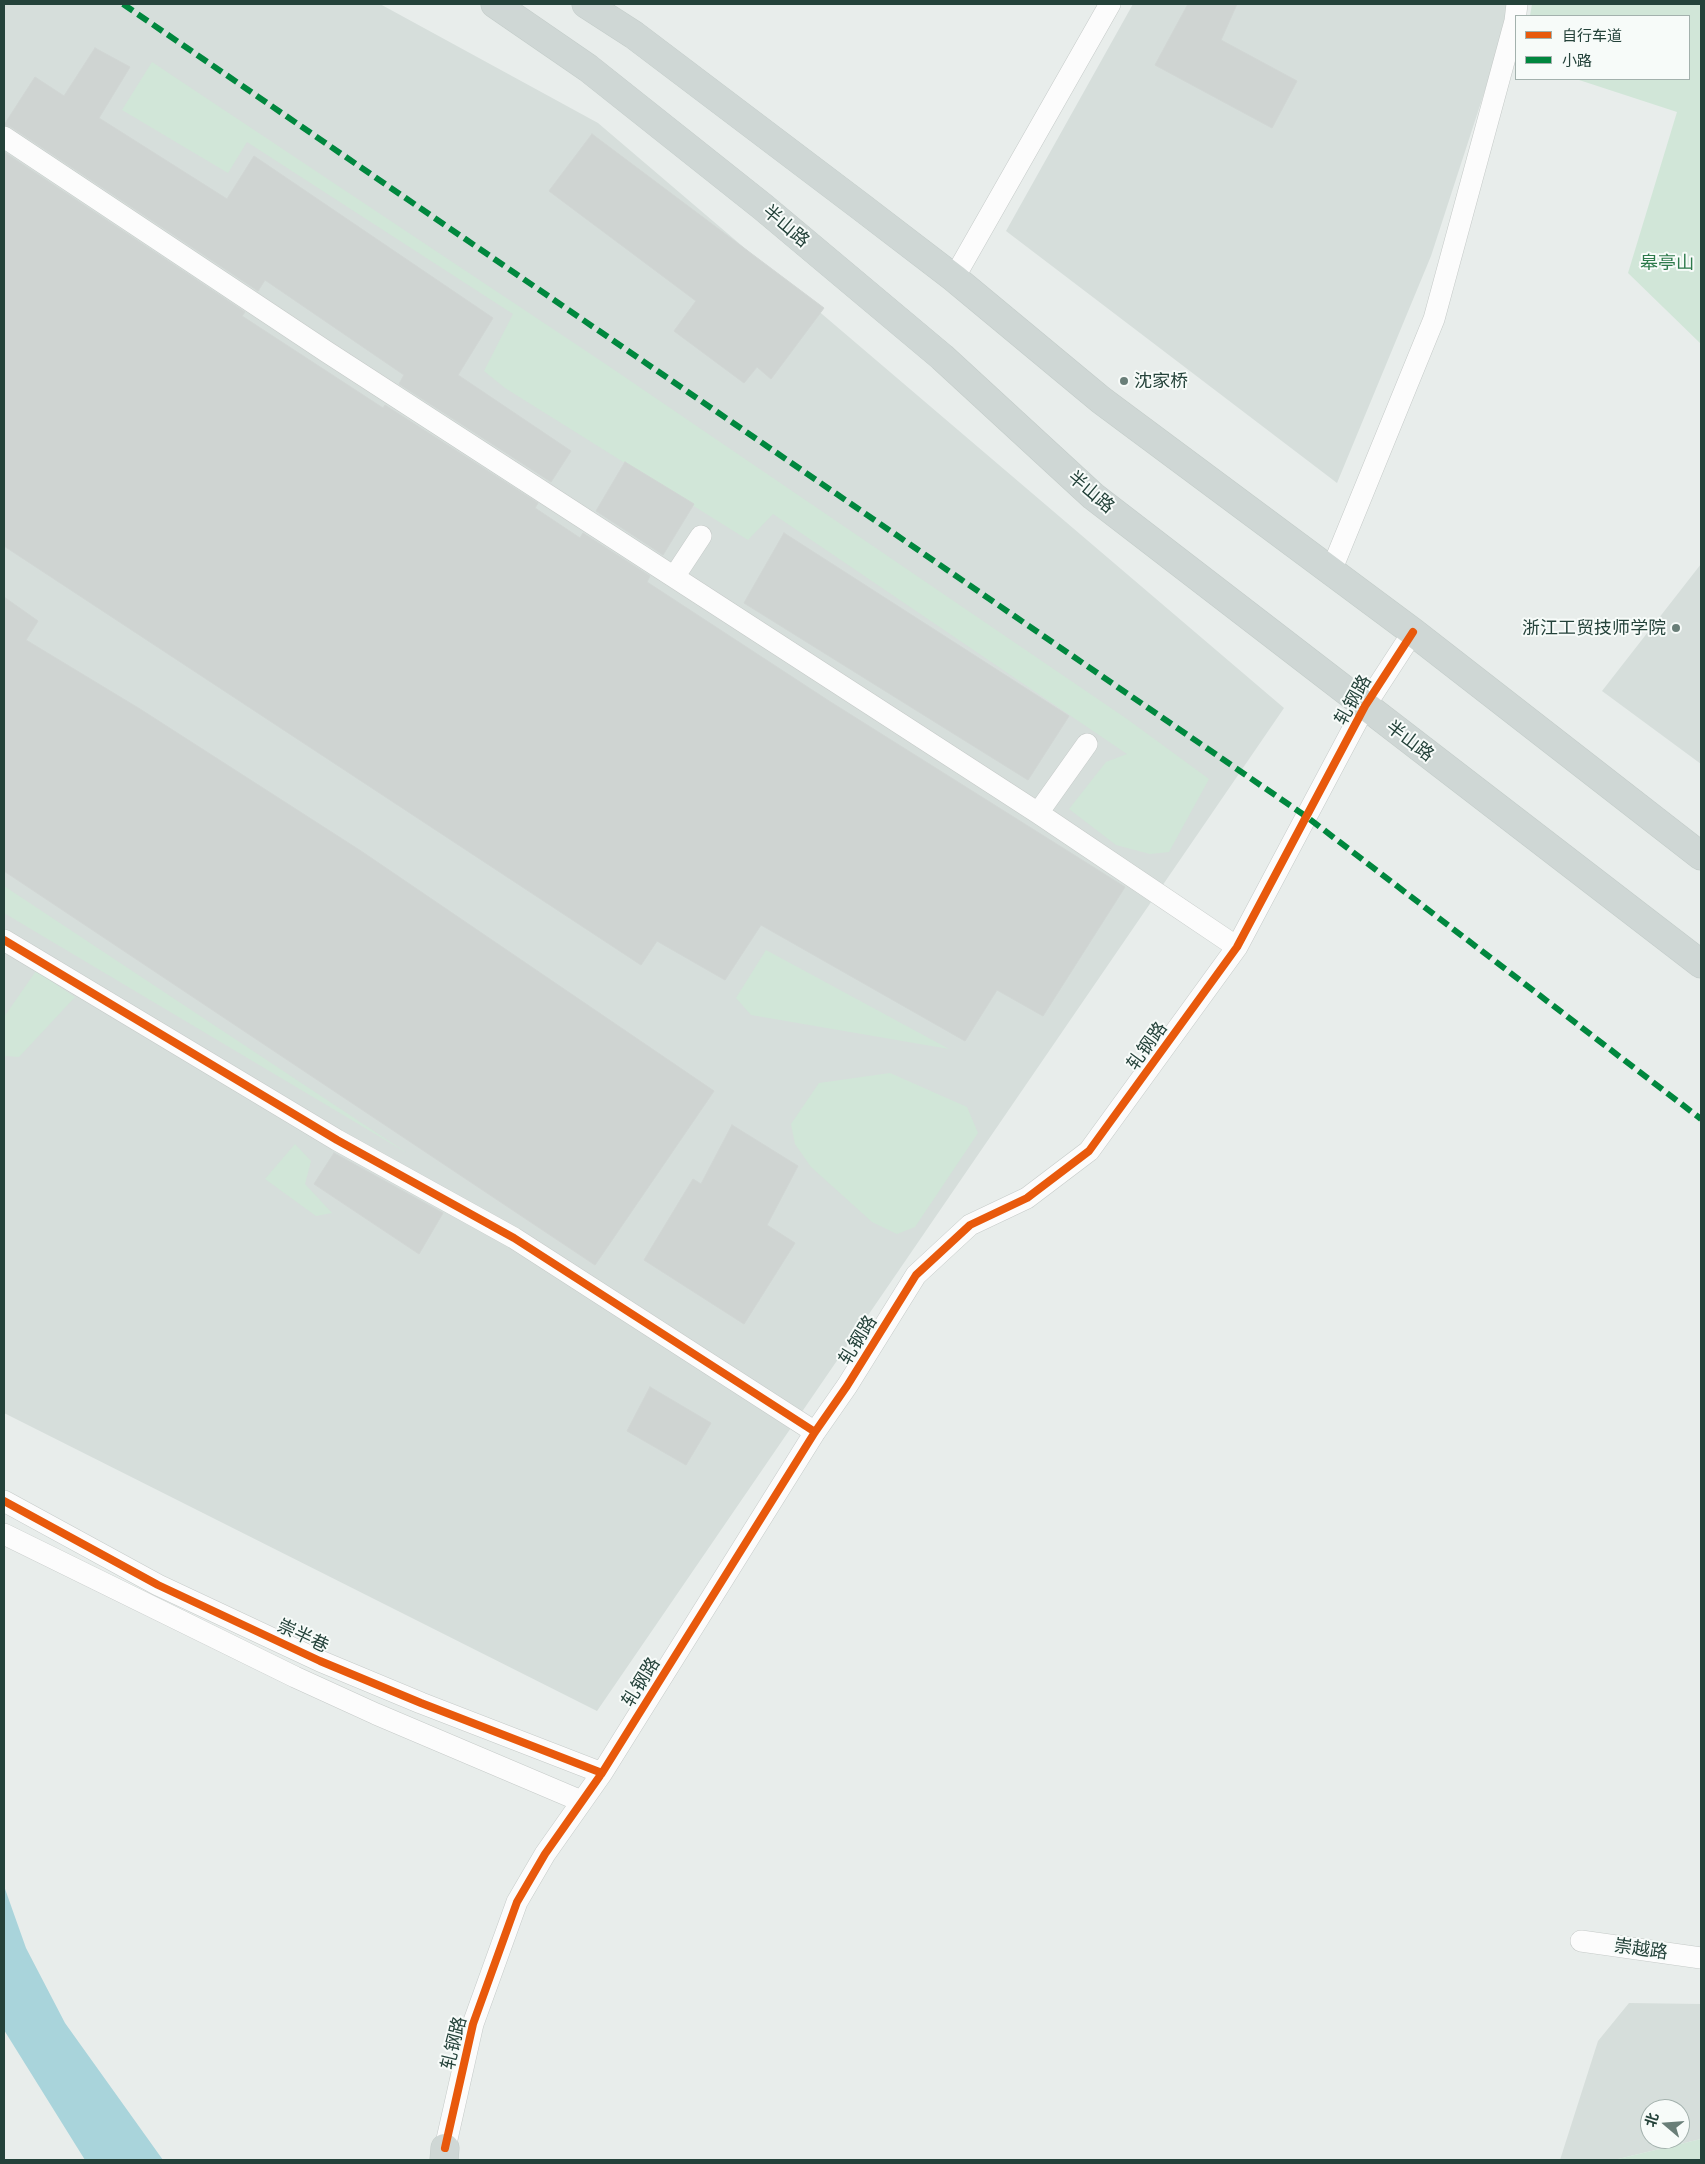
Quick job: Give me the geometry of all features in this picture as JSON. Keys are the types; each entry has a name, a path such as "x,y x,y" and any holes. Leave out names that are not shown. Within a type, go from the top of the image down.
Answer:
{"main road":[{"name":"半山路","path":"495,4 588,68 756,200 942,357 1093,496 1701,964"},
{"path":"586,4 634,35 954,278 1101,400 1413,632 1701,856"}],"street":[{"path":"954,278 1110,4"},
{"path":"1331,570 1434,319 1515,21"},
{"path":"4,137 327,352 1038,813 1237,947"},
{"path":"674,577 700,536"},
{"name":"轧钢路","path":"445,2156 473,2024 517,1902 545,1854 602,1773 815,1432 916,1275 970,1225 1028,1198 1089,1151 1237,947 1365,706 1413,632"},
{"path":"1038,813 1087,744"},
{"path":"4,940 337,1140 514,1238 815,1432"},
{"name":"崇半巷","path":"4,1501 158,1585 320,1661 421,1703 602,1773"},
{"path":"4,1534 295,1677 376,1714 581,1801"},
{"name":"崇越路","path":"1581,1940 1701,1958"}],"shaded area":[{"path":"4,4 380,4 598,123 1284,708 597,1711 4,1413"},
{"path":"1133,4 1513,4 1431,256 1337,483 1006,231"},
{"name":"浙江工贸技师学院","path":"1701,564 1701,764 1602,691"},
{"path":"1629,2003 1701,2004 1701,2139 1690,2142 1690,2099 1640,2099 1640,2149 1660,2149 1614,2160 1560,2160 1598,2041"}],"green space":[{"name":"皋亭山","path":"1532,4 1701,4 1701,344 1628,273 1677,112 1579,80 1690,80 1690,15 1530,15"},
{"path":"152,62 607,365 1127,719 1209,779 1169,852 1150,854 1116,845 1069,809 1106,762 1127,754 773,514 748,540 505,388 484,371 513,314 247,142 228,173 122,110"},
{"path":"4,886 407,1153 4,913"},
{"path":"766,950 949,1049 751,1015 736,998"},
{"path":"36,971 75,997 19,1057 5,1056 4,1058 4,1017"},
{"path":"890,1073 967,1107 978,1133 915,1227 897,1234 872,1222 811,1167 795,1144 791,1124 819,1083"},
{"path":"295,1144 311,1161 305,1184 332,1213 316,1216 265,1179"},
{"path":"1701,2139 1701,2160 1614,2160 1660,2149 1690,2149 1690,2142"}],"water":[{"path":"4,1886 26,1948 65,2023 163,2160 85,2160 4,2030"}],"building":[{"path":"1188,4 1237,4 1221,40 1297,81 1272,128 1155,65"},
{"path":"95,48 130,67 99,118 227,199 254,156 493,318 458,375 571,451 551,482 399,384 404,375 265,280 258,291 11,127 4,125 35,77 64,96"},
{"path":"592,134 824,308 771,379 757,367 744,383 674,331 696,301 549,191"},
{"path":"4,152 245,312 242,316 383,408 385,405 538,503 535,508 580,538 583,533 650,576 647,582 829,701 1125,887 1043,1016 997,990 965,1041 761,925 725,980 657,941 641,965 4,546"},
{"path":"625,462 694,504 663,555 596,511"},
{"path":"784,533 1069,716 1028,780 744,603"},
{"path":"4,597 38,621 26,640 140,709 361,851 714,1091 595,1265 4,871"},
{"path":"732,1125 798,1166 767,1225 795,1243 744,1324 644,1260 693,1179 701,1184"},
{"path":"334,1153 443,1213 419,1254 314,1184"},
{"path":"650,1387 711,1423 686,1465 627,1431"}],"marked path":[{"path":"123,4 1307,817 1701,1119"}],"cycle path":[{"path":"445,2148 473,2024 517,1902 545,1854 602,1773 815,1432 847,1386 916,1275 970,1225 1027,1198 1089,1151 1237,947 1365,706 1413,632"},
{"path":"4,940 337,1140 514,1238 815,1432"},
{"path":"4,1501 158,1585 320,1661 421,1703 602,1773"}],"place":[{"name":"沈家桥","path":"1124,381"},
{"name":"浙江工贸技师学院","path":"1676,628"}]}
